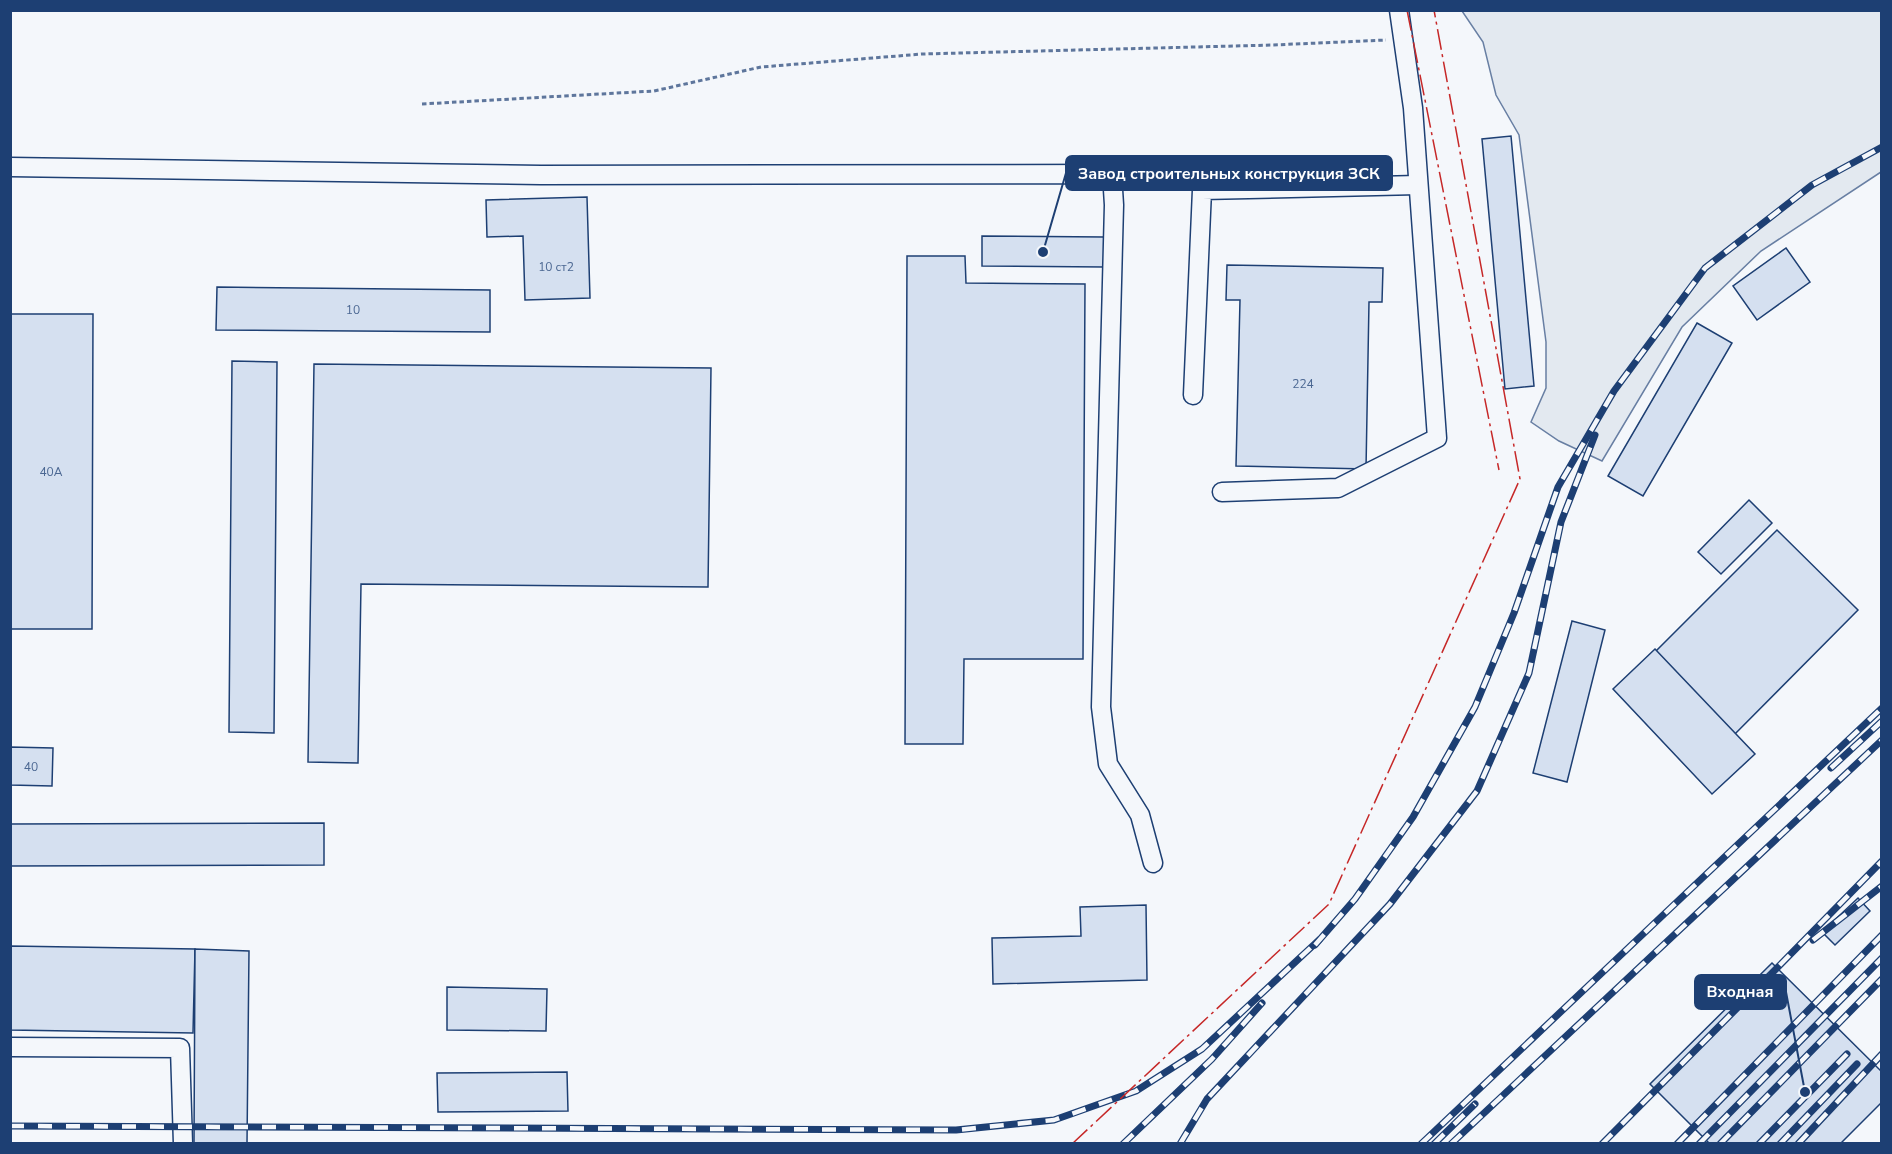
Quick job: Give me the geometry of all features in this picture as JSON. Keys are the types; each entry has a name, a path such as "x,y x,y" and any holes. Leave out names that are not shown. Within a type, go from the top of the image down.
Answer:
{"lane":[{"path":"1222,492 1338,488 1437,438 1413,108 1398,10"},
{"path":"10,167 541,175 1112,174 1114,205 1101,708 1108,764 1140,815 1153,862"},
{"path":"1193,395 1202,190 1418,185"},
{"path":"10,1047 180,1048 183,1143"}],"path":[{"path":"422,104 654,91 761,67 922,54 1273,45 1403,39"}],"shaded area":[{"path":"1462,11 1881,11 1881,172 1761,251 1682,327 1602,461 1559,441 1531,422 1546,388 1546,342 1519,135 1496,95 1483,42"}],"building":[{"path":"1511,136 1534,386 1505,389 1482,139"},
{"path":"587,197 590,298 525,300 523,236 487,237 486,200"},
{"path":"982,236 1104,237 1104,267 982,266"},
{"path":"1786,248 1810,282 1757,320 1733,286"},
{"path":"907,256 965,256 966,283 1085,284 1083,659 964,659 963,744 905,744"},
{"path":"1227,265 1383,268 1382,302 1369,302 1366,469 1236,466 1240,300 1226,300"},
{"path":"217,287 490,290 490,332 216,330"},
{"path":"10,314 93,314 92,629 10,629"},
{"path":"1697,323 1732,343 1643,496 1608,476"},
{"path":"232,361 277,362 274,733 229,732"},
{"path":"314,364 711,368 708,587 361,584 358,763 308,762"},
{"path":"1749,500 1772,523 1721,574 1698,552"},
{"path":"1777,530 1858,610 1728,741 1647,660"},
{"path":"1572,621 1605,630 1567,782 1533,773"},
{"path":"1655,649 1755,754 1712,794 1613,689"},
{"path":"10,747 53,748 52,786 10,785"},
{"path":"324,823 324,865 10,866 10,824"},
{"path":"1858,898 1870,911 1835,945 1822,932"},
{"path":"1146,905 1147,980 993,984 992,938 1081,936 1080,907"},
{"path":"10,946 195,949 193,1033 10,1030"},
{"path":"195,949 249,951 247,1144 194,1144"},
{"path":"1772,963 1882,1072 1882,1102 1840,1144 1710,1144 1650,1084"},
{"path":"447,987 547,989 546,1031 447,1030"},
{"path":"567,1072 568,1111 438,1112 437,1073"}],"railway":[{"path":"1315,945 1355,899 1413,817 1475,707 1514,613 1558,487 1614,391 1705,268 1812,185 1882,147"},
{"path":"1180,1144 1207,1099 1390,904 1477,791 1529,673 1561,522 1595,435"},
{"path":"1421,1144 1882,708"},
{"path":"1831,768 1882,721"},
{"path":"1451,1144 1882,740"},
{"path":"1602,1144 1882,861"},
{"path":"1813,940 1882,886"},
{"path":"1677,1144 1882,935"},
{"path":"10,1126 956,1130 1054,1120 1136,1091 1202,1049 1319,940"},
{"path":"1699,1144 1882,958"},
{"path":"1720,1144 1882,979"},
{"path":"1123,1144 1212,1059 1262,1003"},
{"path":"1759,1144 1847,1054"},
{"path":"1798,1144 1882,1054"},
{"path":"1780,1144 1857,1064"},
{"path":"1434,1144 1475,1104"}],"power":[{"path":"1407,10 1499,470"},
{"path":"1072,1144 1329,904 1520,479 1434,10"}],"place":[{"name":"Завод строительных конструкция ЗСК","path":"1043,252"},
{"name":"Входная","path":"1805,1092"}]}
